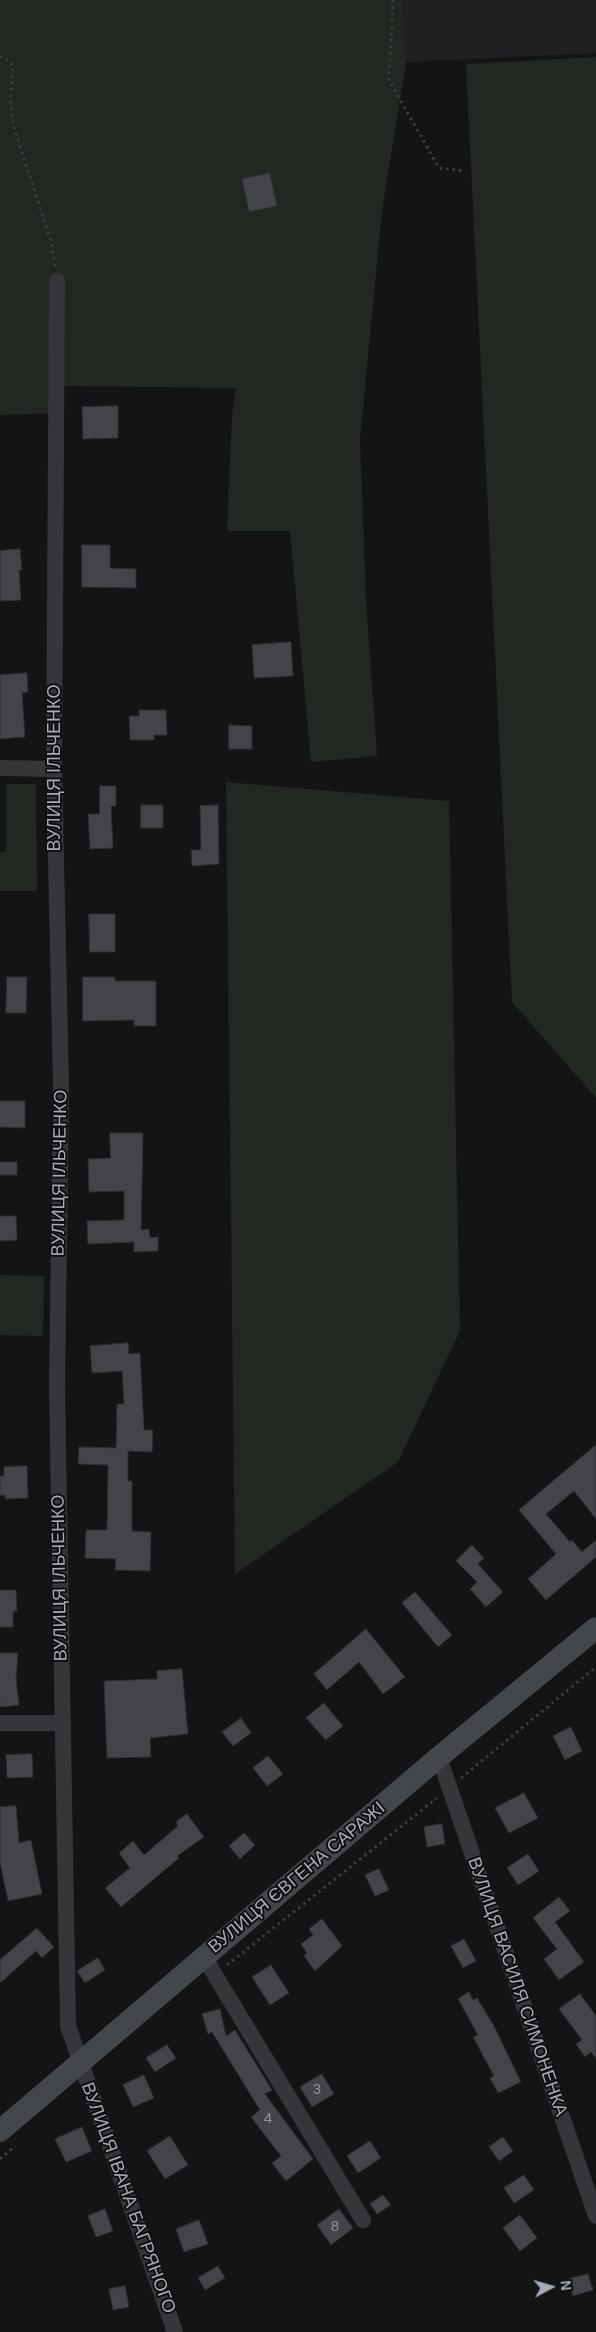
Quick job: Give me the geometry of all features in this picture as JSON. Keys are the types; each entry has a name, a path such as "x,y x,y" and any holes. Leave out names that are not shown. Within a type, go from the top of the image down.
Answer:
{"main road":[{"name":"ВУЛИЦЯ ЄВГЕНА САРАЖІ","path":"0,2131 80,2064 209,1966 439,1757 596,1628"}],"street":[{"name":"ВУЛИЦЯ ІЛЬЧЕНКО","path":"57,281 54,769 61,1085 57,1387 68,2026 80,2064"},
{"path":"0,768 54,769"},
{"path":"0,1723 63,1723"},
{"name":"ВУЛИЦЯ ВАСИЛЯ СИМОНЕНКА","path":"439,1757 596,2216"},
{"path":"209,1966 363,2220"},
{"name":"ВУЛИЦЯ ІВАНА БАГРЯНОГО","path":"80,2064 175,2332"}],"path":[{"path":"393,0 390,80 439,168 465,171"},
{"path":"0,56 11,62 13,73 10,98 13,124 51,241 57,281"},
{"path":"209,1966 449,1789 596,1667"},
{"path":"0,2159 22,2140"}],"shaded area":[{"path":"0,0 403,0 406,62 382,212 360,439 366,601 377,756 311,762 290,531 227,531 232,414 236,388 64,386 60,413 0,415"},
{"path":"403,0 596,0 596,53 406,62"},
{"path":"596,57 596,1098 512,1002 466,64"},
{"path":"226,782 449,801 460,1331 398,1462 235,1574"},
{"path":"6,784 36,784 37,891 0,891 0,852 6,852"},
{"path":"0,1275 44,1276 43,1336 0,1335"}],"building":[{"path":"270,173 277,206 249,212 242,179"},
{"path":"118,406 118,438 83,439 82,407"},
{"path":"82,545 110,545 110,568 136,569 136,588 82,587"},
{"path":"20,549 22,570 19,570 21,600 0,601 0,551"},
{"path":"291,642 293,676 254,678 252,645"},
{"path":"27,673 28,692 22,693 25,737 0,739 0,675"},
{"path":"139,710 166,710 167,735 154,735 154,740 130,740 129,716 139,716"},
{"path":"229,725 252,726 252,749 229,749"},
{"path":"100,786 116,786 116,806 111,806 113,848 90,849 88,814 99,814"},
{"path":"141,805 163,805 163,828 141,828"},
{"path":"218,805 219,864 192,866 191,850 201,850 200,806"},
{"path":"89,914 115,914 115,952 90,952"},
{"path":"7,977 27,977 26,1013 6,1013"},
{"path":"83,977 115,977 115,981 156,981 156,1026 134,1026 134,1020 83,1021"},
{"path":"0,1101 25,1101 25,1128 0,1127"},
{"path":"110,1133 143,1133 141,1230 149,1229 150,1238 158,1237 158,1251 134,1252 134,1242 88,1244 87,1221 124,1220 124,1191 89,1192 88,1159 110,1158"},
{"path":"0,1162 17,1162 17,1175 0,1175"},
{"path":"0,1216 16,1216 17,1240 0,1241"},
{"path":"128,1343 129,1354 140,1353 144,1430 153,1430 152,1452 128,1451 128,1481 132,1481 132,1531 151,1532 150,1571 115,1570 116,1559 85,1558 86,1530 107,1530 108,1465 78,1464 79,1447 116,1448 117,1404 124,1404 122,1371 92,1373 90,1346"},
{"path":"596,1445 596,1519 574,1491 546,1514 570,1542 572,1540 582,1552 596,1540 596,1557 546,1600 528,1579 556,1554 519,1510"},
{"path":"27,1466 28,1498 5,1499 5,1495 0,1495 0,1476 4,1476 4,1467"},
{"path":"472,1545 484,1558 478,1564 503,1592 486,1607 470,1589 477,1582 456,1561"},
{"path":"0,1590 16,1590 17,1611 13,1611 13,1627 0,1627"},
{"path":"415,1592 452,1635 438,1647 402,1603"},
{"path":"366,1629 405,1677 383,1694 359,1662 327,1690 314,1674"},
{"path":"0,1653 18,1653 16,1679 19,1705 0,1707"},
{"path":"182,1669 188,1734 150,1738 151,1757 107,1758 104,1681 157,1679 157,1671"},
{"path":"324,1703 343,1726 326,1740 306,1718"},
{"path":"241,1718 251,1733 233,1746 222,1732"},
{"path":"571,1727 582,1751 565,1760 553,1736"},
{"path":"32,1754 33,1777 7,1778 6,1755"},
{"path":"268,1756 283,1774 267,1786 253,1768"},
{"path":"524,1793 538,1818 509,1833 495,1808"},
{"path":"16,1806 19,1843 31,1840 42,1894 8,1901 0,1862 0,1807"},
{"path":"187,1814 204,1837 177,1856 179,1858 121,1907 105,1888 130,1868 119,1853 133,1841 144,1855 178,1826 176,1822"},
{"path":"442,1824 445,1844 427,1847 424,1827"},
{"path":"244,1833 255,1845 240,1859 229,1846"},
{"path":"528,1854 539,1871 518,1885 507,1868"},
{"path":"379,1869 389,1890 375,1896 365,1875"},
{"path":"559,1897 570,1911 555,1922 584,1962 559,1980 544,1959 557,1949 533,1918"},
{"path":"322,1919 342,1946 315,1971 304,1956 307,1953 301,1944 313,1935 309,1929"},
{"path":"37,1928 54,1947 42,1958 36,1951 0,1983 0,1960"},
{"path":"464,1939 476,1961 463,1968 451,1946"},
{"path":"98,1958 105,1970 85,1983 77,1971"},
{"path":"271,1965 289,1993 270,2005 252,1977"},
{"path":"469,1992 473,2000 477,1998 494,2026 521,2082 498,2093 490,2078 494,2076 473,2037 478,2035 458,1999"},
{"path":"580,1994 596,2016 596,2059 591,2052 585,2057 576,2044 582,2040 559,2009"},
{"path":"220,2009 226,2036 235,2030 272,2090 265,2094 313,2159 286,2181 272,2163 281,2156 251,2117 260,2110 212,2032 208,2034 202,2014"},
{"path":"167,2045 176,2058 155,2072 146,2058"},
{"path":"322,2074 334,2094 312,2107 300,2087"},
{"path":"144,2075 154,2098 133,2107 123,2085"},
{"path":"82,2127 92,2151 66,2162 55,2139"},
{"path":"170,2136 188,2165 165,2179 147,2151"},
{"path":"503,2137 513,2151 499,2161 489,2147"},
{"path":"370,2141 381,2158 358,2173 347,2156"},
{"path":"524,2175 534,2190 514,2203 504,2188"},
{"path":"383,2195 391,2205 377,2214 370,2204"},
{"path":"105,2209 113,2231 96,2237 88,2216"},
{"path":"339,2209 353,2228 331,2245 317,2225"},
{"path":"520,2215 537,2238 520,2251 503,2228"},
{"path":"199,2220 208,2244 184,2252 176,2229"},
{"path":"218,2266 225,2278 205,2290 198,2278"},
{"path":"588,2274 593,2290 573,2296 568,2279"},
{"path":"125,2286 129,2307 113,2310 109,2289"}]}
